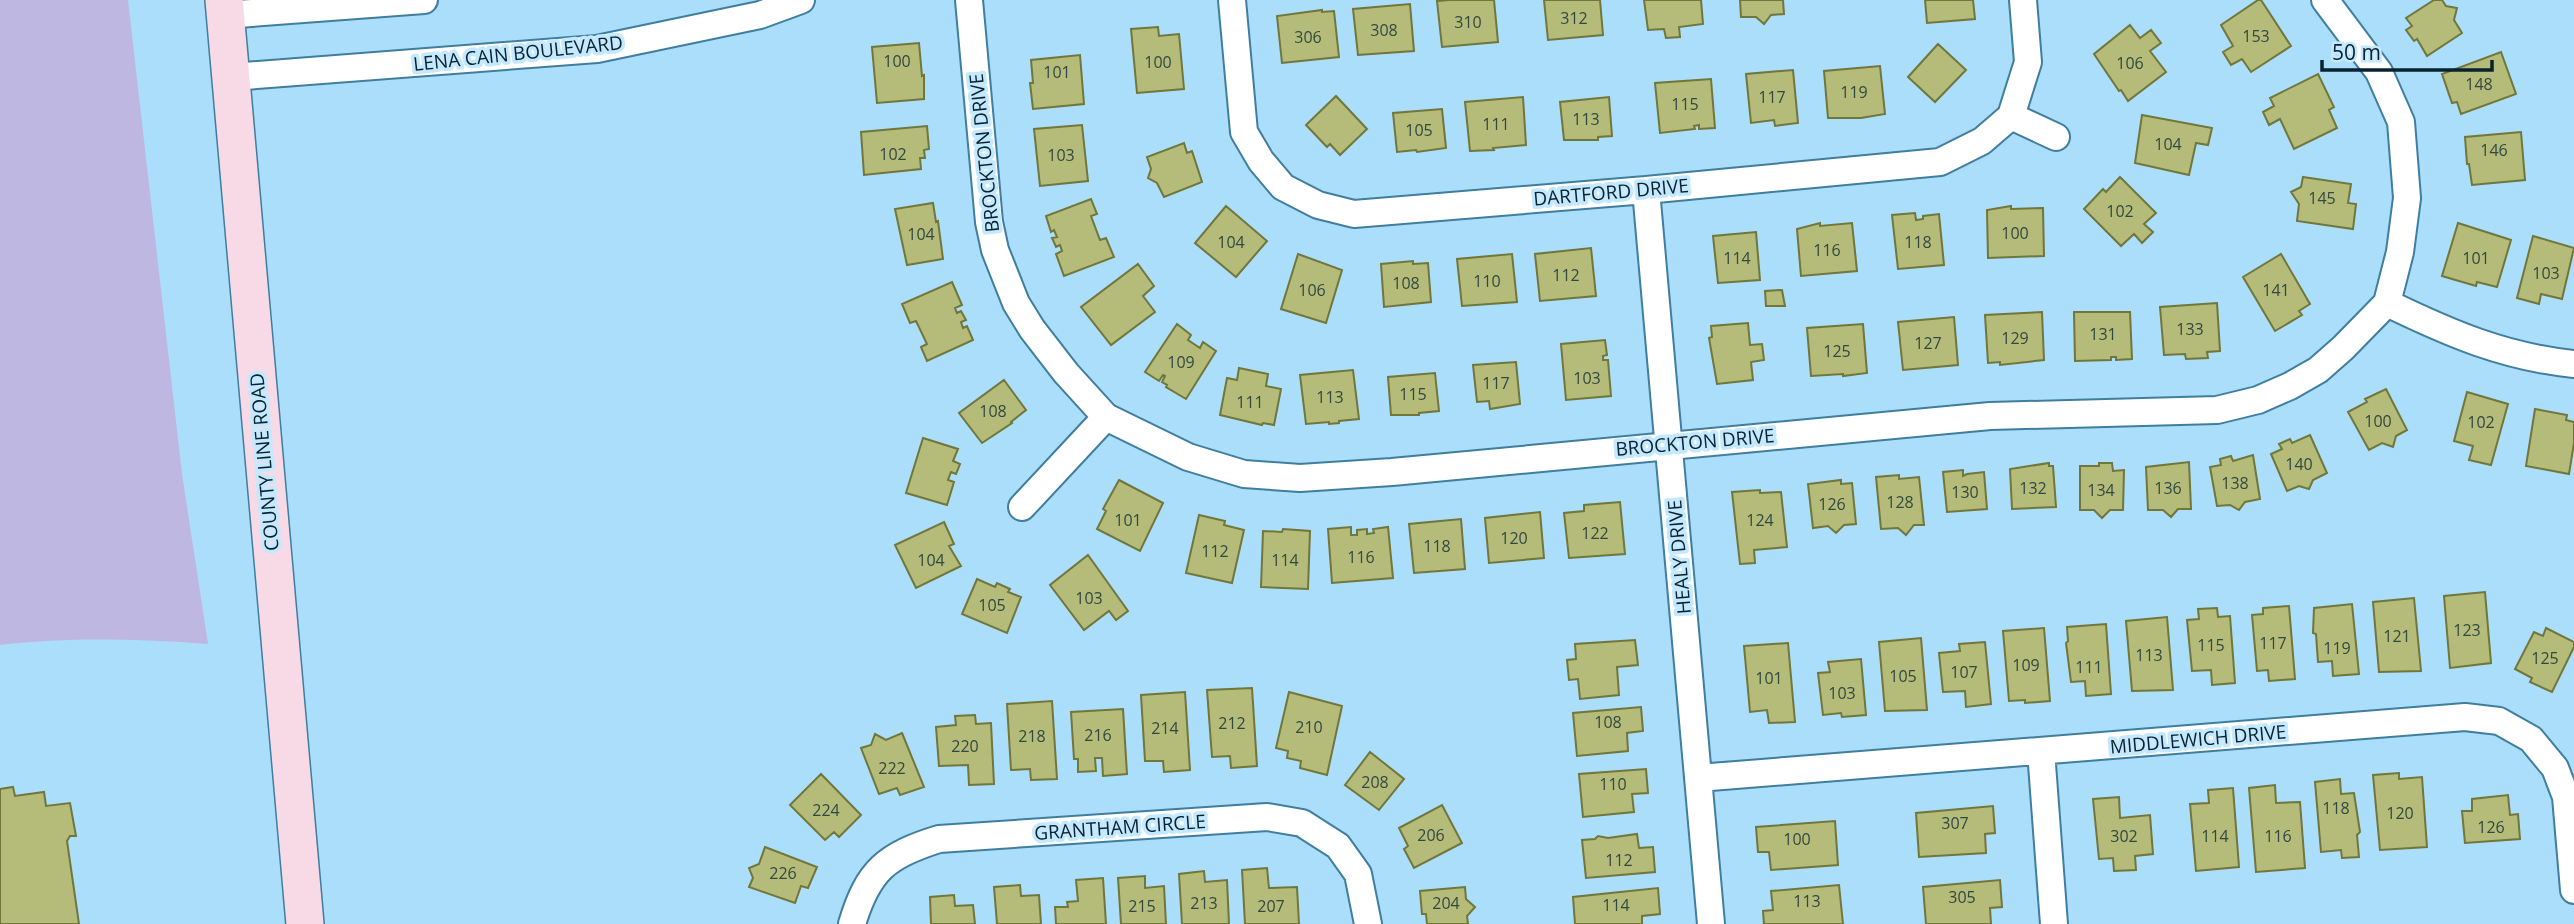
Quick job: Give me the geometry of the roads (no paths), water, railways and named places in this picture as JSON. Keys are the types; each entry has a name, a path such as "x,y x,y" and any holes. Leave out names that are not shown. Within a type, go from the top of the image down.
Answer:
{"main road":[{"name":"COUNTY LINE ROAD","path":"225,8 305,924"}],"street":[{"path":"225,8 424,0"},
{"name":"LENA CAIN BOULEVARD","path":"231,78 597,49 760,15 801,0"},
{"name":"BROCKTON DRIVE","path":"969,0 989,222 995,250 1016,303 1032,329 1066,373 1106,417 1188,457 1244,474 1300,478 1392,472 1668,444 1990,416 2217,410 2258,401 2318,370 2386,303 2400,252 2407,198 2401,122 2379,72 2325,0"},
{"name":"DARTFORD DRIVE","path":"1231,0 1244,132 1261,161 1283,187 1318,205 1354,214 1940,162 1982,141 2011,116"},
{"path":"2023,0 2028,62 2011,116 2056,137"},
{"name":"HEALY DRIVE","path":"1646,190 1710,924"},
{"path":"2386,303 2458,337 2535,360 2574,364"},
{"path":"1022,507 1106,417"},
{"name":"MIDDLEWICH DRIVE","path":"1698,778 2465,717 2499,722 2531,739 2555,768 2566,797 2574,890"},
{"path":"2041,751 2054,924"},
{"name":"GRANTHAM CIRCLE","path":"852,924 861,895 876,873 904,850 939,839 1267,817 1302,823 1338,846 1357,874 1368,924"}]}
